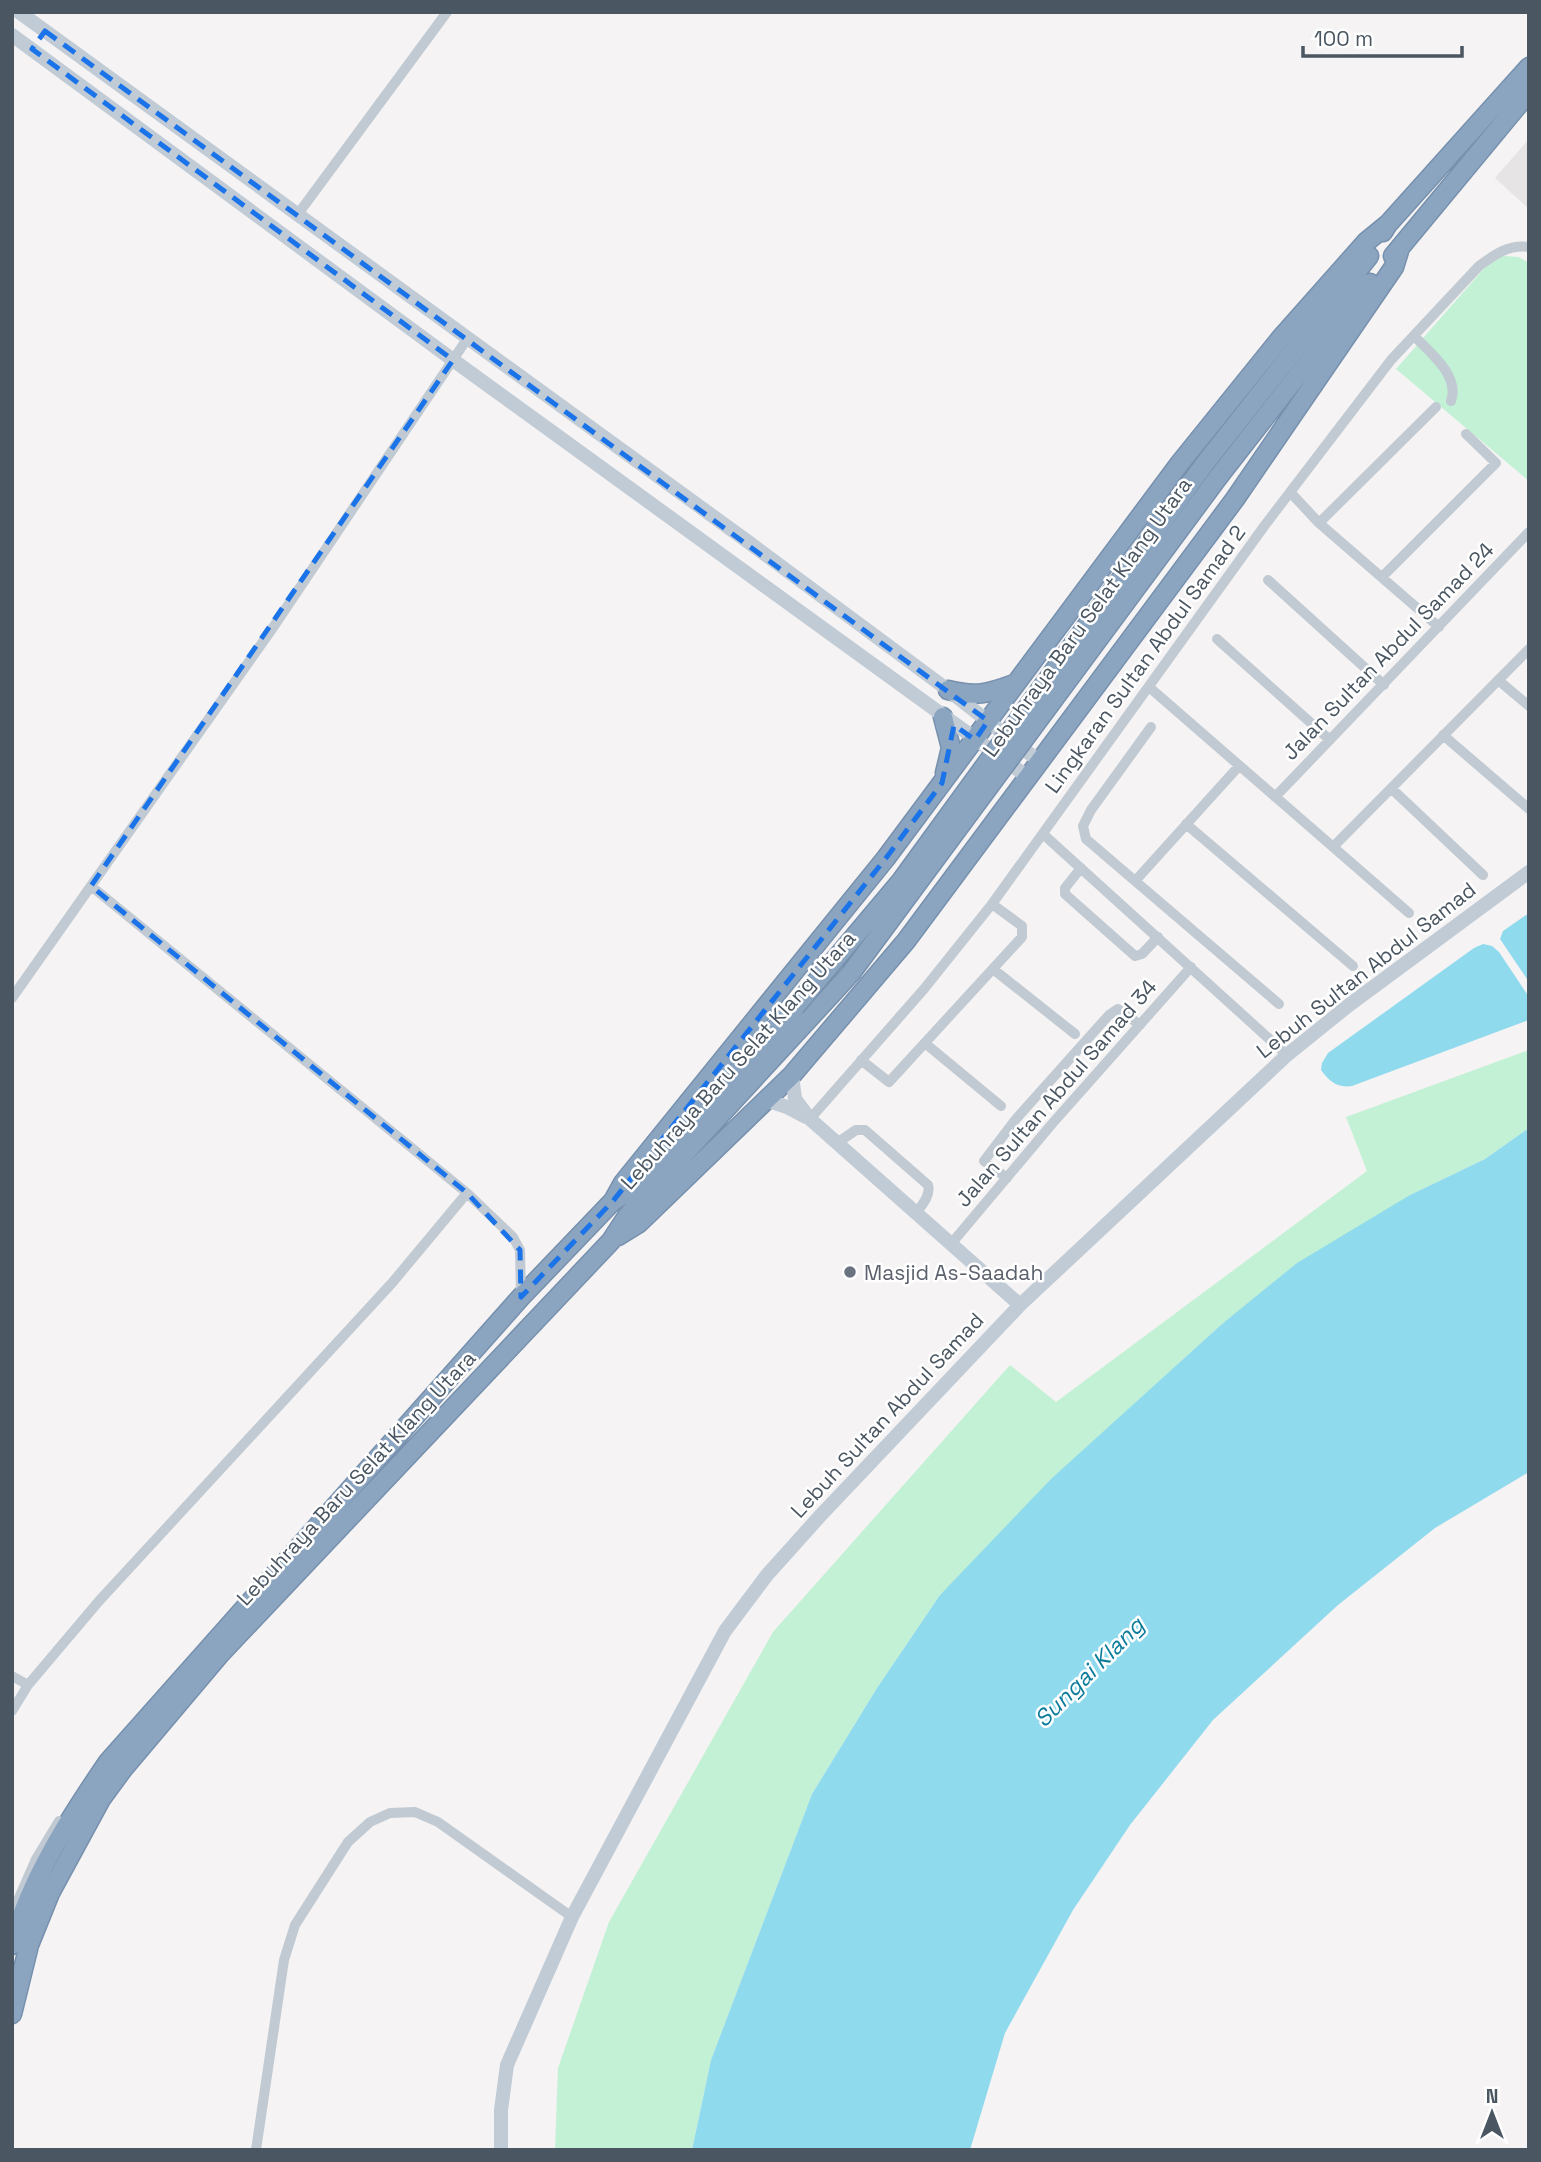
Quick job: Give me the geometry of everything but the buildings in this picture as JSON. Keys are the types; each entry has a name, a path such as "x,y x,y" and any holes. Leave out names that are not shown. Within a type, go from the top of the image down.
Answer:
{"highway":[{"name":"Lebuhraya Baru Selat Klang Utara","path":"12,1945 32,1892 62,1831 108,1762 521,1297 613,1201 631,1190 795,1007 901,881 1206,462 1375,248 1388,224 1529,67"},
{"name":"Lebuhraya Baru Selat Klang Utara","path":"12,2014 29,1945 50,1893 101,1799 123,1769 221,1653 611,1241 628,1216 851,973 1219,476 1387,261 1399,251 1529,92"},
{"path":"613,1201 623,1183 886,858 1180,463 1280,339 1366,242 1388,224"},
{"path":"611,1241 639,1223 792,1076 906,941 1234,499 1394,268 1399,251"},
{"path":"948,690 981,695 1014,684"},
{"path":"942,783 951,748 943,718"}],"street":[{"path":"19,12 948,690 1039,761"},
{"path":"298,214 447,12"},
{"path":"32,50 45,31"},
{"path":"12,35 943,718 1028,777"},
{"name":"Lingkaran Sultan Abdul Samad 2","path":"810,1119 924,989 992,904 1290,492 1391,360 1479,266 1495,254 1511,247 1529,247"},
{"path":"1414,336 1451,380 1454,387 1451,401"},
{"path":"12,998 272,629 467,339"},
{"path":"1319,523 1436,407"},
{"path":"1382,577 1496,463 1466,434"},
{"path":"628,486 642,466"},
{"path":"1290,492 1319,523 1439,628"},
{"name":"Jalan Sultan Abdul Samad 24","path":"1275,797 1529,532"},
{"path":"1268,580 1384,685"},
{"path":"1217,639 1330,740"},
{"path":"1333,847 1529,649"},
{"path":"1498,680 1529,706"},
{"path":"1149,687 1409,913"},
{"path":"1151,727 1091,810 1083,826 1086,839 1279,1004"},
{"path":"1443,735 1529,809"},
{"path":"1136,880 1239,766"},
{"path":"1392,789 1483,875"},
{"path":"1186,824 1353,966"},
{"path":"1043,834 1287,1055"},
{"path":"1081,868 1064,891 1075,903 1135,956 1142,954 1158,937"},
{"name":"Lebuh Sultan Abdul Samad","path":"501,2150 501,2109 507,2064 572,1917 725,1631 767,1575 1020,1305 1287,1055 1349,1005 1529,872"},
{"path":"91,886 467,1193 513,1237 520,1250 521,1297"},
{"path":"861,1060 888,1083 1022,937 1022,926 992,904"},
{"name":"Jalan Sultan Abdul Samad 34","path":"951,1244 1191,967"},
{"path":"993,969 1075,1034"},
{"path":"1007,1178 984,1161 1016,1119 1109,1015 1118,1009 1140,1025"},
{"path":"926,1044 1001,1106"},
{"path":"792,1076 795,1099 810,1119 1020,1305"},
{"path":"766,1100 810,1119"},
{"path":"838,1143 856,1130 865,1130 917,1176 930,1190 916,1213"},
{"path":"12,1711 27,1685 99,1601 392,1283 467,1193"},
{"path":"12,1676 27,1685"},
{"path":"12,1914 36,1859 87,1785 108,1762"},
{"path":"256,2150 284,1960 295,1925 348,1843 370,1822 390,1813 415,1812 438,1822 572,1917"}],"highlighted area":[{"path":"45,31 988,721 975,740 954,725 942,783 886,858 613,1201 521,1297 520,1250 467,1193 91,886 453,360 32,49"}],"shaded area":[{"path":"1529,139 1529,209 1495,178"}],"green space":[{"path":"1503,256 1519,257 1529,263 1529,481 1396,369 1487,265"},
{"path":"1529,1050 1529,1128 1485,1159 1410,1195 1222,1324 1139,1400 940,1595 877,1688 812,1794 711,2060 692,2150 555,2150 558,2068 609,1922 773,1632 1010,1365 1056,1402 1367,1171 1346,1117"}],"water":[{"path":"1529,913 1529,982 1500,939 1503,931"},
{"path":"1483,944 1492,946 1499,952 1529,997 1529,1020 1352,1086 1338,1085 1324,1074 1321,1070 1322,1063 1328,1053"},
{"name":"Sungai Klang","path":"1529,1128 1529,1472 1435,1528 1338,1605 1213,1720 1130,1825 1073,1910 1005,2033 970,2150 692,2150 711,2060 812,1794 877,1688 940,1595 1051,1479 1222,1324 1297,1263 1410,1195 1485,1159"}],"place":[{"name":"Masjid As-Saadah","path":"850,1272"}]}
